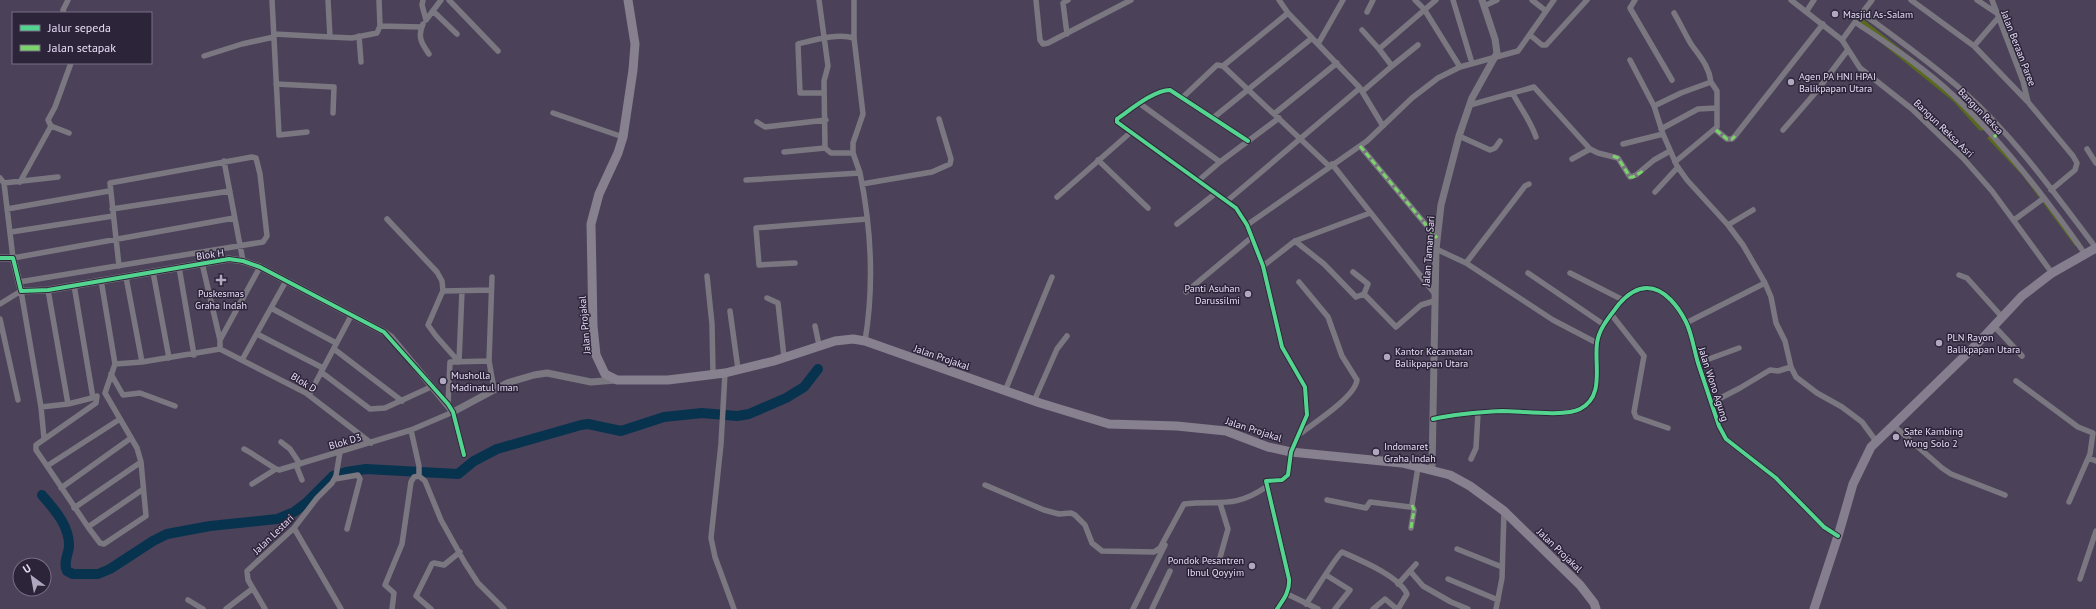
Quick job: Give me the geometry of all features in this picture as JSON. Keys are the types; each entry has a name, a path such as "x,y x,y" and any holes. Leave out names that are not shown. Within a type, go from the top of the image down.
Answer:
{"highway":[{"path":"1814,609 1853,484 1876,440 2034,286 2052,273 2096,248"}],"main road":[{"name":"Jalan Projakal","path":"628,0 635,44 633,70 623,137 618,153 599,194 591,224 591,297 596,355 605,374 617,380 668,380 725,373 784,357 819,345 853,340 865,341 1034,401 1109,424 1184,426 1226,431 1268,446 1291,452 1402,463 1432,470 1458,478 1504,510 1580,585 1594,603 1596,609"}],"street":[{"path":"64,12 63,10 68,0"},
{"path":"272,0 279,135 307,132"},
{"path":"328,0 330,37"},
{"path":"204,56 274,36 330,37 359,36 377,33 380,26 379,0"},
{"path":"423,0 422,5 426,20"},
{"path":"429,54 421,43 420,31 426,20 441,0"},
{"path":"449,0 498,51"},
{"path":"819,0 823,39 828,66 824,81 823,93 826,120 825,148"},
{"path":"854,0 854,38 863,114 853,143 853,153 862,184 866,219 870,292 865,341"},
{"path":"1036,0 1041,43 1048,43 1067,34 1131,0"},
{"path":"1278,0 1288,13 1362,89 1383,126"},
{"path":"1318,44 1343,0"},
{"path":"1367,12 1372,0"},
{"path":"1415,0 1424,9 1460,66"},
{"path":"1379,49 1436,0"},
{"path":"1453,0 1472,64"},
{"path":"1496,56 1497,47 1483,3 1497,0"},
{"path":"1532,0 1546,11"},
{"path":"1247,225 1360,146 1412,98 1438,78 1460,66 1518,51 1554,0"},
{"path":"1530,35 1542,44 1546,45 1587,0"},
{"path":"1635,0 1630,8 1672,80"},
{"name":"Bangun Reksa Asri","path":"1791,0 1842,40 1860,68 1912,109 1963,158 1992,191 2052,273"},
{"path":"1806,12 1814,0"},
{"path":"1842,40 1872,0"},
{"path":"1910,0 1974,46 2028,102 2078,163 2075,170 2051,190"},
{"path":"1974,46 1996,15 1977,0"},
{"name":"Jalan Beraan Paree","path":"1992,0 1996,15 2023,82 2028,102"},
{"path":"1064,1 1067,34"},
{"path":"433,11 458,34"},
{"path":"1223,66 1288,13"},
{"path":"1862,13 1924,58 1953,83 1998,126 2051,190 2096,248"},
{"path":"1655,192 1676,164 1716,130 1718,123 1716,108 1717,91 1711,82 1710,73 1705,62 1692,45 1674,14"},
{"name":"Bangun Reksa","path":"1856,22 1926,72 1953,95 1990,133 2044,198 2085,254"},
{"path":"1716,130 1727,139 1732,139 1823,24"},
{"path":"380,26 422,27"},
{"path":"1362,30 1392,66"},
{"path":"359,36 360,62"},
{"path":"823,93 800,93 798,47 800,43 841,36 854,38"},
{"path":"1213,118 1312,38"},
{"path":"1227,202 1362,89 1418,45"},
{"path":"1783,130 1816,92 1848,50"},
{"name":"Jalan Taman Sari","path":"1432,470 1436,238 1441,205 1459,136 1470,105 1496,56"},
{"path":"1630,60 1654,106 1662,132 1676,164 1687,180 1743,245 1765,284 1771,297 1776,323 1785,341 1791,367 1799,381 1862,422 1876,440"},
{"path":"1198,181 1248,141 1337,63"},
{"path":"69,133 52,126 48,120 55,107 71,64"},
{"path":"1182,98 1218,65 1223,66 1331,165 1370,213 1434,297 1420,305 1396,327 1364,294"},
{"path":"1654,106 1681,92 1711,82"},
{"path":"276,84 334,87 333,113"},
{"path":"1470,105 1513,94 1532,87 1539,90 1590,149 1598,153 1618,158 1630,177 1633,177 1645,169 1654,160 1670,151"},
{"path":"1248,141 1170,90 1165,90 1139,103 1117,119 1117,122 1216,193 1240,213 1247,225 1263,266 1282,347 1306,387 1307,415 1301,433 1291,452 1288,475 1282,480 1266,481 1266,487 1289,579 1287,594 1278,609"},
{"path":"1513,94 1523,113 1530,120 1536,137"},
{"path":"1139,103 1220,162"},
{"path":"1623,144 1662,132 1698,109 1716,108"},
{"path":"553,113 623,137"},
{"path":"862,184 932,172 950,164 951,159 939,119"},
{"path":"757,122 765,127 826,120"},
{"path":"20,182 52,126"},
{"path":"1990,133 1998,126"},
{"path":"1057,197 1131,132"},
{"path":"1459,136 1490,150 1495,148 1500,141"},
{"path":"1360,146 1436,238"},
{"path":"784,152 825,148 831,153 853,153"},
{"path":"1572,159 1590,149"},
{"path":"2087,149 2096,163"},
{"path":"19,282 119,266 263,242 267,236 260,174 256,158 252,157 112,182 109,185 109,190 119,266"},
{"path":"1098,160 1148,208"},
{"path":"224,162 234,218 244,261"},
{"path":"746,180 860,173"},
{"path":"44,438 41,407 21,291 13,258 11,232 2,181 20,182 58,177"},
{"path":"1466,263 1525,186 1529,184"},
{"path":"7,209 109,190"},
{"path":"112,209 230,191"},
{"path":"1177,224 1216,193"},
{"path":"2014,220 2044,198"},
{"path":"1728,226 1753,210"},
{"path":"1263,266 1294,241 1370,213"},
{"path":"11,232 113,216"},
{"path":"0,258 13,258 234,218"},
{"path":"387,219 437,272 442,281 443,291 428,325 459,362"},
{"path":"795,263 759,265 756,228 866,219"},
{"path":"1186,292 1252,237"},
{"path":"1294,241 1324,264 1356,297 1364,294 1368,284 1353,272"},
{"path":"1436,249 1466,263 1553,320 1597,343"},
{"name":"Blok H","path":"21,291 48,290 179,267 229,260 244,261 260,267 391,337 448,404 453,412"},
{"path":"115,364 194,355 220,349 220,340 202,264"},
{"path":"179,267 194,355"},
{"path":"220,340 260,267"},
{"path":"153,272 169,358"},
{"path":"1528,273 1603,324"},
{"path":"1570,273 1623,300"},
{"path":"1960,274 1967,278 2002,317"},
{"path":"707,276 712,324 713,374"},
{"path":"126,277 142,362"},
{"path":"492,277 490,361 494,389"},
{"path":"1005,391 1052,277"},
{"path":"74,285 96,403 44,438 35,447 74,508 100,543 104,544 146,516 142,490 141,462 132,438 105,393 115,364 101,280"},
{"path":"242,360 286,281"},
{"path":"1299,282 1325,313 1342,356 1357,380 1353,389 1344,399 1301,433"},
{"path":"1686,323 1765,284"},
{"name":"Jalan Wono Agung","path":"1433,419 1452,414 1502,411 1568,412 1580,409 1588,403 1594,394 1597,375 1597,343 1603,324 1623,300 1633,291 1648,288 1658,291 1672,301 1686,323 1711,403 1719,426 1726,439 1776,478 1824,527 1838,536"},
{"path":"48,290 68,404"},
{"path":"443,291 491,290"},
{"path":"0,304 21,291"},
{"path":"459,362 462,291"},
{"path":"767,298 778,303 784,357"},
{"path":"271,308 335,346 402,401"},
{"path":"730,311 738,369"},
{"path":"1611,314 1644,356 1634,412 1636,417 1668,428"},
{"path":"309,395 351,316"},
{"path":"0,319 18,400"},
{"path":"815,326 819,345"},
{"path":"1994,326 2022,356"},
{"path":"257,334 322,370 367,409 378,410 402,401 433,386"},
{"path":"1034,401 1057,350 1067,336"},
{"path":"1698,363 1739,348"},
{"name":"Blok D","path":"220,349 309,395 371,443"},
{"path":"448,404 449,365 452,361 490,361"},
{"path":"1711,403 1770,370 1778,371 1791,367"},
{"path":"464,455 453,412 494,389 507,383 547,373 590,382 617,380"},
{"path":"725,373 711,538 714,557 734,609"},
{"path":"111,374 123,395 140,393 175,406"},
{"path":"2016,381 2078,427 2093,433 2089,458 2069,502"},
{"path":"41,407 68,404 105,393"},
{"name":"Blok D3","path":"252,484 276,470 411,430 453,412"},
{"path":"1471,459 1476,448 1478,413"},
{"path":"47,466 120,419"},
{"path":"1893,425 1942,468 1951,474 2005,495"},
{"path":"411,430 419,466 419,475 425,481 441,520 478,583 504,609"},
{"path":"60,488 132,438"},
{"path":"280,442 290,449 298,464 302,480"},
{"path":"244,449 264,460 276,470"},
{"name":"Jalan Lestari","path":"265,609 252,589 248,580 247,571 294,528 316,498 336,477 340,452"},
{"path":"2089,458 2096,461"},
{"path":"74,508 141,462"},
{"path":"1411,528 1414,510 1412,505 1418,467"},
{"path":"336,477 358,475 360,479 347,529"},
{"path":"392,609 395,594 385,585 402,544 410,482 414,476 419,475"},
{"path":"985,485 1044,510 1059,514 1070,513 1075,515 1085,525 1092,543 1102,551 1154,552 1160,548 1172,528 1181,506 1184,504 1220,503 1243,500 1266,487"},
{"path":"88,527 142,490"},
{"path":"1327,500 1366,508 1370,502 1407,507 1412,505"},
{"path":"1219,561 1228,529 1220,503"},
{"path":"1496,609 1502,567 1504,510"},
{"path":"294,528 341,609"},
{"path":"1133,609 1171,535 1172,528"},
{"path":"2080,579 2096,531"},
{"path":"1457,549 1502,567"},
{"path":"431,609 416,596 422,581 432,564 444,565 460,552"},
{"path":"1306,604 1338,555 1342,552 1381,572 1398,584 1407,594 1397,609 1386,599 1373,609"},
{"path":"1398,584 1416,564"},
{"path":"1410,571 1425,587 1451,602 1468,609"},
{"path":"1152,609 1170,572"},
{"path":"1326,575 1350,590 1335,609"},
{"path":"1448,579 1498,600"},
{"path":"226,609 252,589"},
{"path":"1287,594 1318,609"},
{"path":"188,600 203,609"}],"green space":[{"path":"1864,20 1912,58 1986,127 1982,131 1979,130 1954,102 1869,33 1859,22"},
{"path":"1993,133 2081,243 2075,246 2023,176 1987,138"}],"waterway":[{"path":"42,495 60,518 67,532 69,539 66,562 67,571 73,574 98,574 110,569 153,541 167,534 210,526 277,519 294,512 306,503 333,476 346,472 366,469 458,474 474,461 497,449 581,425 588,424 621,431 664,417 702,413 737,416 749,414 786,398 804,387 818,369"}],"marked path":[{"path":"1716,130 1727,139 1732,139 1735,136"},
{"path":"1994,137 2002,130"},
{"path":"1360,146 1437,238"},
{"path":"1613,156 1618,158 1630,177 1633,177 1643,171"},
{"path":"1411,528 1414,510 1412,505"}],"cycle path":[{"path":"1248,141 1170,90 1157,93 1117,119 1117,122 1236,208 1247,225 1263,266 1282,347 1305,387 1307,415 1291,452 1288,475 1282,480 1266,481 1289,579 1287,591 1277,609"},
{"path":"0,258 13,258 21,291 48,290 229,259 243,261 260,267 384,332 448,404 453,412 464,455"},
{"path":"1433,419 1485,412 1502,411 1564,413 1580,409 1588,403 1596,388 1597,343 1605,322 1619,304 1631,293 1643,288 1654,289 1660,291 1671,300 1686,322 1719,426 1726,439 1776,478 1824,527 1838,536"}],"place":[{"name":"Masjid As-Salam","path":"1835,14"},
{"name":"Agen PA HNI HPAI Balikpapan Utara","path":"1791,82"},
{"name":"Puskesmas Graha Indah","path":"221,280"},
{"name":"Panti Asuhan Darussilmi","path":"1248,294"},
{"name":"PLN Rayon Balikpapan Utara","path":"1939,343"},
{"name":"Kantor Kecamatan Balikpapan Utara","path":"1387,357"},
{"name":"Musholla Madinatul Iman","path":"443,381"},
{"name":"Sate Kambing Wong Solo 2","path":"1896,437"},
{"name":"Indomaret Graha Indah","path":"1376,452"},
{"name":"Pondok Pesantren Ibnul Qoyyim","path":"1252,566"}]}
